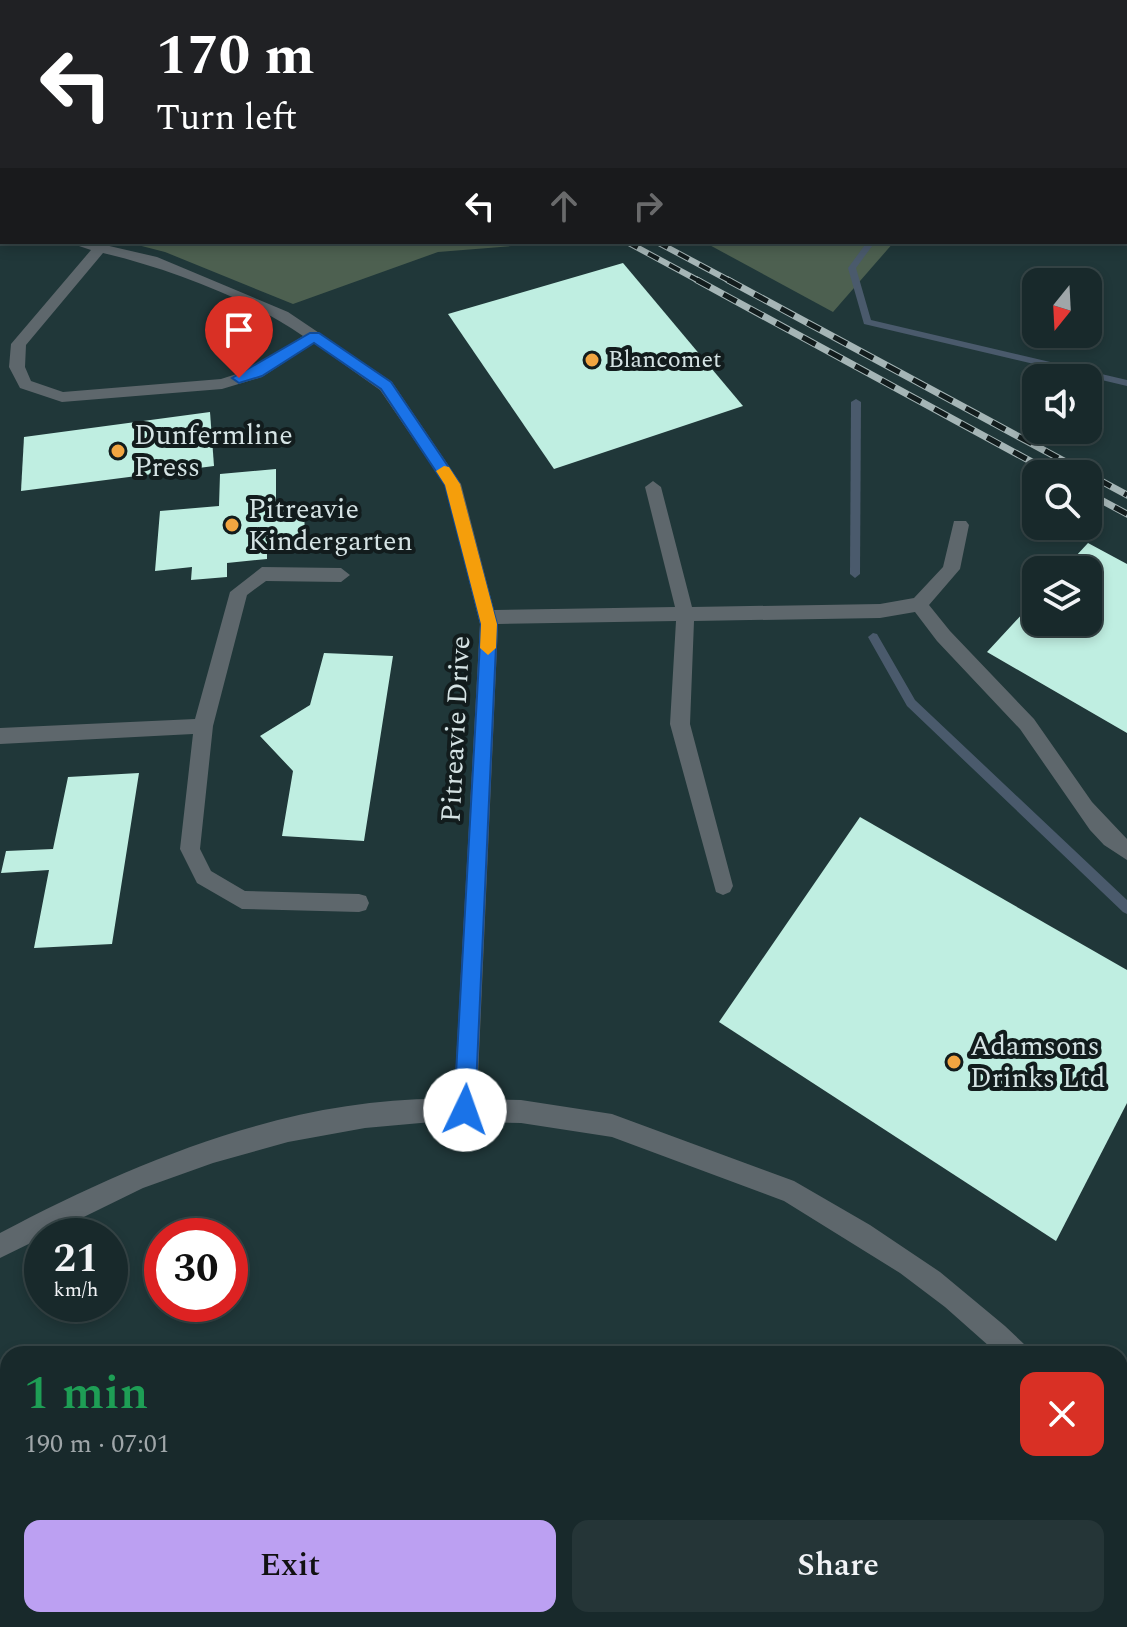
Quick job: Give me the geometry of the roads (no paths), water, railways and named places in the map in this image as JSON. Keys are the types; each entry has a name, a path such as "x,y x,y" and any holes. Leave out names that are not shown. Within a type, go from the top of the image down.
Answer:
{"street":[{"name":"Pitreavie Drive","path":"83,244 152,260 283,315 386,386 453,484 487,617 465,1110"},
{"path":"100,248 19,344 17,367 25,384 62,397 85,397 222,384 257,373 314,336"},
{"path":"653,487 685,613 680,724 723,886"},
{"path":"487,617 880,611 919,604 951,569 960,525"},
{"path":"341,575 262,574 239,592 203,726 190,849 204,877 242,900 359,903"},
{"path":"919,604 935,628 1029,727 1101,826 1127,851"},
{"path":"0,736 203,726"},
{"path":"0,1246 56,1214 162,1169 254,1138 364,1117 465,1110 599,1122 788,1189 862,1234 943,1290 1007,1346"}],"waterway":[{"path":"870,244 852,268 867,322 1127,383"},
{"path":"855,574 856,402"},
{"path":"873,637 911,703 1127,908"}],"railway":[{"path":"631,244 701,282"},
{"path":"661,244 732,282"},
{"path":"697,280 1028,460"},
{"path":"728,280 1127,495"},
{"path":"1102,501 1127,514"}],"place":[{"name":"Blancomet","path":"592,360"},
{"name":"Dunfermline Press","path":"118,451"},
{"name":"Pitreavie Kindergarten","path":"232,525"},
{"name":"Adamsons Drinks Ltd","path":"954,1062"}]}
